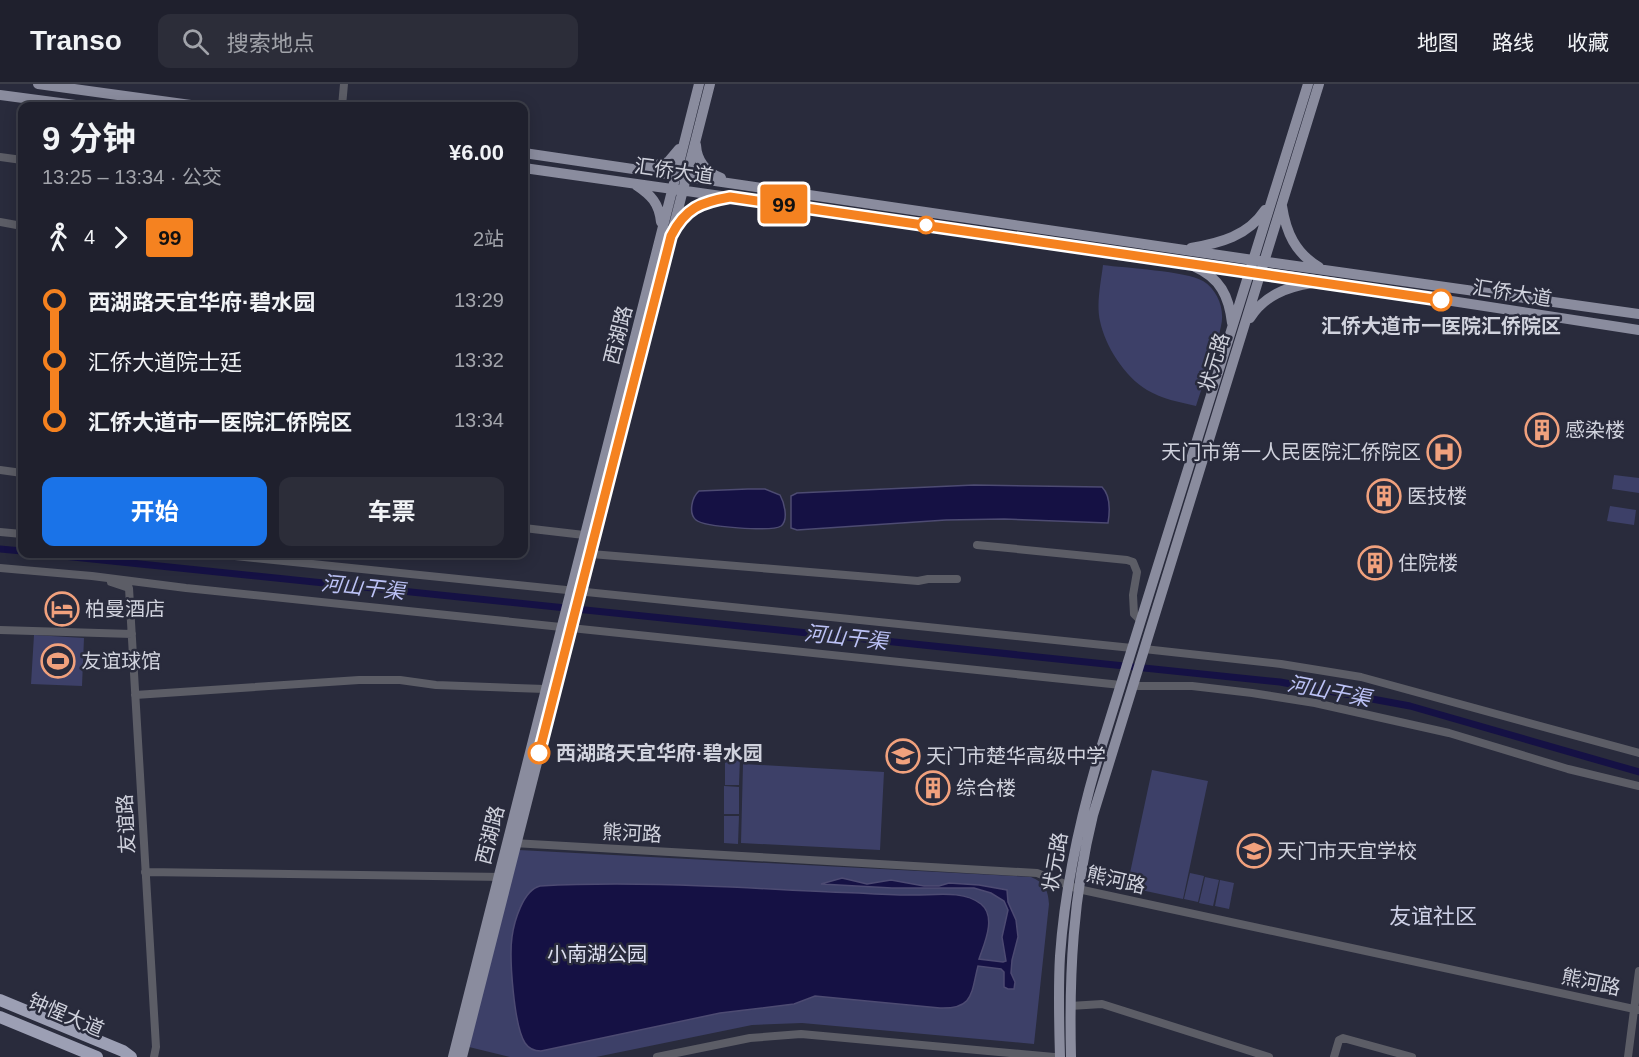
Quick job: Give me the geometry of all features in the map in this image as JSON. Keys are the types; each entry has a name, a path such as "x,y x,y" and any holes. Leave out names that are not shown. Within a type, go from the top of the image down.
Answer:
{"highway":[{"path":"0,1000 123,1050 131,1057"},
{"name":"钟惺大道","path":"0,1008 116,1057"},
{"name":"钟惺大道","path":"0,1017 97,1057"},
{"path":"0,1024 81,1057"}],"main road":[{"path":"38,84 169,102"},
{"name":"西湖路","path":"692,133 699,84"},
{"name":"西湖路","path":"575,592 591,554 677,189 692,133 710,84"},
{"name":"状元路","path":"1060,1057 1059,969 1073,887 1128,683 1277,200 1308,84"},
{"name":"状元路","path":"1277,200 1319,84"},
{"path":"0,95 53,102"},
{"path":"636,169 668,162 692,133"},
{"path":"692,133 697,155 705,168 716,176 733,183"},
{"name":"汇侨大道","path":"528,154 1182,249 1322,281 1639,330"},
{"name":"汇侨大道","path":"528,169 1181,261 1324,270 1639,315"},
{"path":"633,183 653,198 666,235 691,209 708,201 730,197"},
{"path":"1182,249 1212,244 1236,236 1254,224 1277,200 1293,242 1310,261 1324,270"},
{"name":"西湖路","path":"575,592 584,535 666,235"},
{"path":"1181,261 1209,273 1217,280 1227,297 1238,328 1271,296 1289,288 1322,281"},
{"path":"1322,281 1314,279 1312,274 1316,270 1324,270"},
{"name":"状元路","path":"1140,649 1140,620 1238,328"},
{"path":"566,625 575,592"},
{"name":"西湖路","path":"462,1057 545,689 566,625"},
{"name":"西湖路","path":"511,843 566,625"},
{"name":"西湖路","path":"453,1057 503,877"},
{"name":"状元路","path":"1071,1057 1073,887"}],"street":[{"path":"342,102 344,84"},
{"path":"0,157 18,159"},
{"path":"0,222 18,225"},
{"path":"0,471 18,473"},
{"path":"528,528 584,535"},
{"path":"0,532 18,534"},
{"path":"977,545 1133,562 1137,572 1133,596 1134,614 1140,620"},
{"path":"591,554 918,581 957,579"},
{"path":"254,558 1281,664 1361,676 1639,753"},
{"path":"0,568 1128,683 1192,686 1252,693 1449,733 1568,769 1639,786"},
{"name":"友谊路","path":"92,576 129,588 156,1047 154,1057"},
{"path":"0,630 132,634"},
{"path":"135,695 359,680 400,680 436,685 545,689"},
{"name":"熊河路","path":"511,843 1026,871 1048,876 1073,887 1637,1009"},
{"path":"146,872 503,877"},
{"path":"1628,1057 1637,1009 1639,971"},
{"path":"1070,1006 1102,1004 1269,1057"},
{"path":"657,1057 750,1038 801,1034 1054,1057"},
{"path":"1334,1057 1339,1040 1343,1038 1412,1057"}],"green space":[{"path":"1103,265 1170,272 1203,281 1213,290 1221,307 1222,320 1213,356 1196,406 1165,398 1147,390 1131,377 1117,360 1106,340 1099,314"},
{"path":"1614,475 1639,478 1639,493 1612,489"},
{"path":"1610,506 1636,510 1634,525 1607,521"},
{"name":"友谊球馆","path":"34,635 84,638 82,686 31,684"},
{"path":"725,757 740,757 739,785 725,785"},
{"path":"743,764 884,772 880,850 741,843"},
{"path":"1152,770 1208,781 1183,899 1127,887"},
{"path":"724,786 739,787 739,814 724,814"},
{"path":"724,816 739,816 738,844 724,843"},
{"name":"小南湖公园","path":"519,850 1031,877 1045,888 1049,904 1034,1044 802,1023 752,1025 596,1057 510,1057 469,1047"},
{"path":"1190,873 1204,876 1198,902 1184,899"},
{"path":"1205,877 1219,880 1213,906 1199,903"},
{"path":"1220,880 1234,883 1229,909 1215,906"}],"shaded area":[{"path":"974,485 1102,487 1108,499 1108,523 1004,519 946,520 797,530 791,528 791,496 797,493"},
{"path":"765,489 780,495 785,515 781,526 765,529 724,527 702,523 696,520 692,513 694,497 699,491"},
{"name":"小南湖公园","path":"842,878 867,884 891,880 924,886 949,883 1007,890 1008,902 1016,920 1018,937 1011,973 1015,982 1014,989 1004,987 1004,972 1001,969 978,966 969,998 959,1006 951,1008 815,996 794,1004 720,1013 541,1051 528,1047 525,1043 518,1022 513,992 512,937 517,915 524,900 540,886 620,884 965,896 981,904 988,916 988,931 979,959 1006,961 1002,937 1008,910 1004,901 991,893 974,888 892,888 821,884"}],"waterway":[{"name":"河山干渠","path":"0,549 18,551"},
{"name":"河山干渠","path":"83,558 1280,682 1410,706 1639,772"}],"bus line":[{"name":"99","path":"539,753 671,236 683,216 691,209 708,201 730,197 1441,300"}],"place":[{"name":"汇侨大道市一医院汇侨院区","path":"1441,300"},
{"name":"感染楼","path":"1542,430"},
{"name":"天门市第一人民医院汇侨院区","path":"1444,452"},
{"name":"医技楼","path":"1384,496"},
{"name":"住院楼","path":"1375,563"},
{"name":"柏曼酒店","path":"62,609"},
{"name":"友谊球馆","path":"58,661"},
{"name":"西湖路天宜华府·碧水园","path":"539,753"},
{"name":"天门市楚华高级中学","path":"903,756"},
{"name":"综合楼","path":"933,788"},
{"name":"天门市天宜学校","path":"1254,851"}],"district":[{"name":"友谊社区","path":"1433,916"}]}
